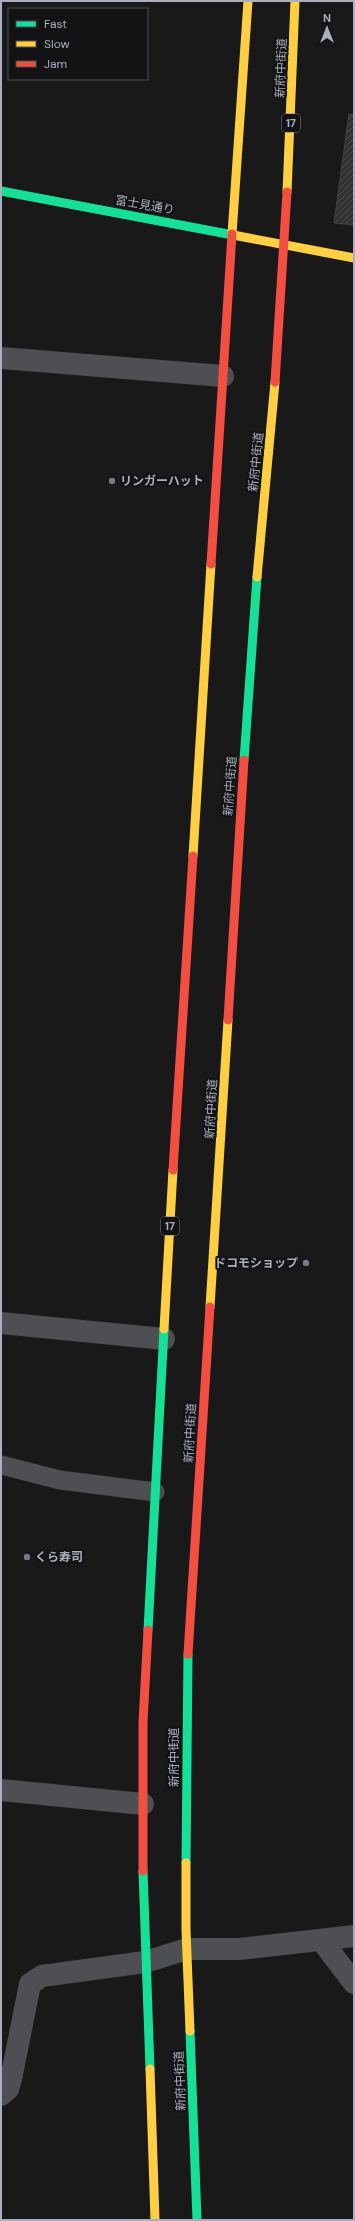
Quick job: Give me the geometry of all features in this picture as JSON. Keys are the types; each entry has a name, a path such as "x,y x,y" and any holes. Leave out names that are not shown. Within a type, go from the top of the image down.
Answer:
{"main road":[{"name":"17","path":"155,2220 145,1962 143,1722 154,1492 232,233 248,1"},
{"name":"新府中街道","path":"197,2220 187,1949 187,1675 243,768 259,553 273,406 285,244 295,1"},
{"name":"富士見通り","path":"1,191 232,233 354,258"}],"street":[{"path":"1,358 223,376"},
{"path":"1,1323 164,1339"},
{"path":"1,1790 143,1804"},
{"path":"1,2095 8,2089 12,2079 30,1984 42,1976 145,1962 187,1949 240,1949 322,1941 354,1936"},
{"path":"322,1941 354,1983"}],"lane":[{"path":"1,1465 66,1481 154,1492"}],"building":[{"path":"349,114 354,115 354,225 334,223"}],"traffic: fast":[{"path":"1,191 233,235"},
{"path":"244,760 257,577"},
{"path":"148,1630 164,1329"},
{"path":"186,1863 188,1654"},
{"path":"143,1871 150,2069"},
{"path":"190,2031 197,2220"}],"traffic: slow":[{"path":"232,234 248,1"},
{"path":"287,192 295,1"},
{"path":"233,235 354,258"},
{"path":"257,577 275,382"},
{"path":"193,856 211,564"},
{"path":"210,1307 228,1020"},
{"path":"164,1329 173,1170"},
{"path":"186,1863 186,1930 190,2031"},
{"path":"150,2069 155,2220"}],"traffic: jam":[{"path":"275,382 287,192"},
{"path":"211,564 232,234"},
{"path":"228,1020 244,760"},
{"path":"173,1170 193,856"},
{"path":"188,1654 210,1307"},
{"path":"143,1871 143,1722 148,1630"}],"place":[{"name":"リンガーハット","path":"112,481"},
{"name":"ドコモショップ","path":"306,1263"},
{"name":"くら寿司","path":"27,1557"}]}
